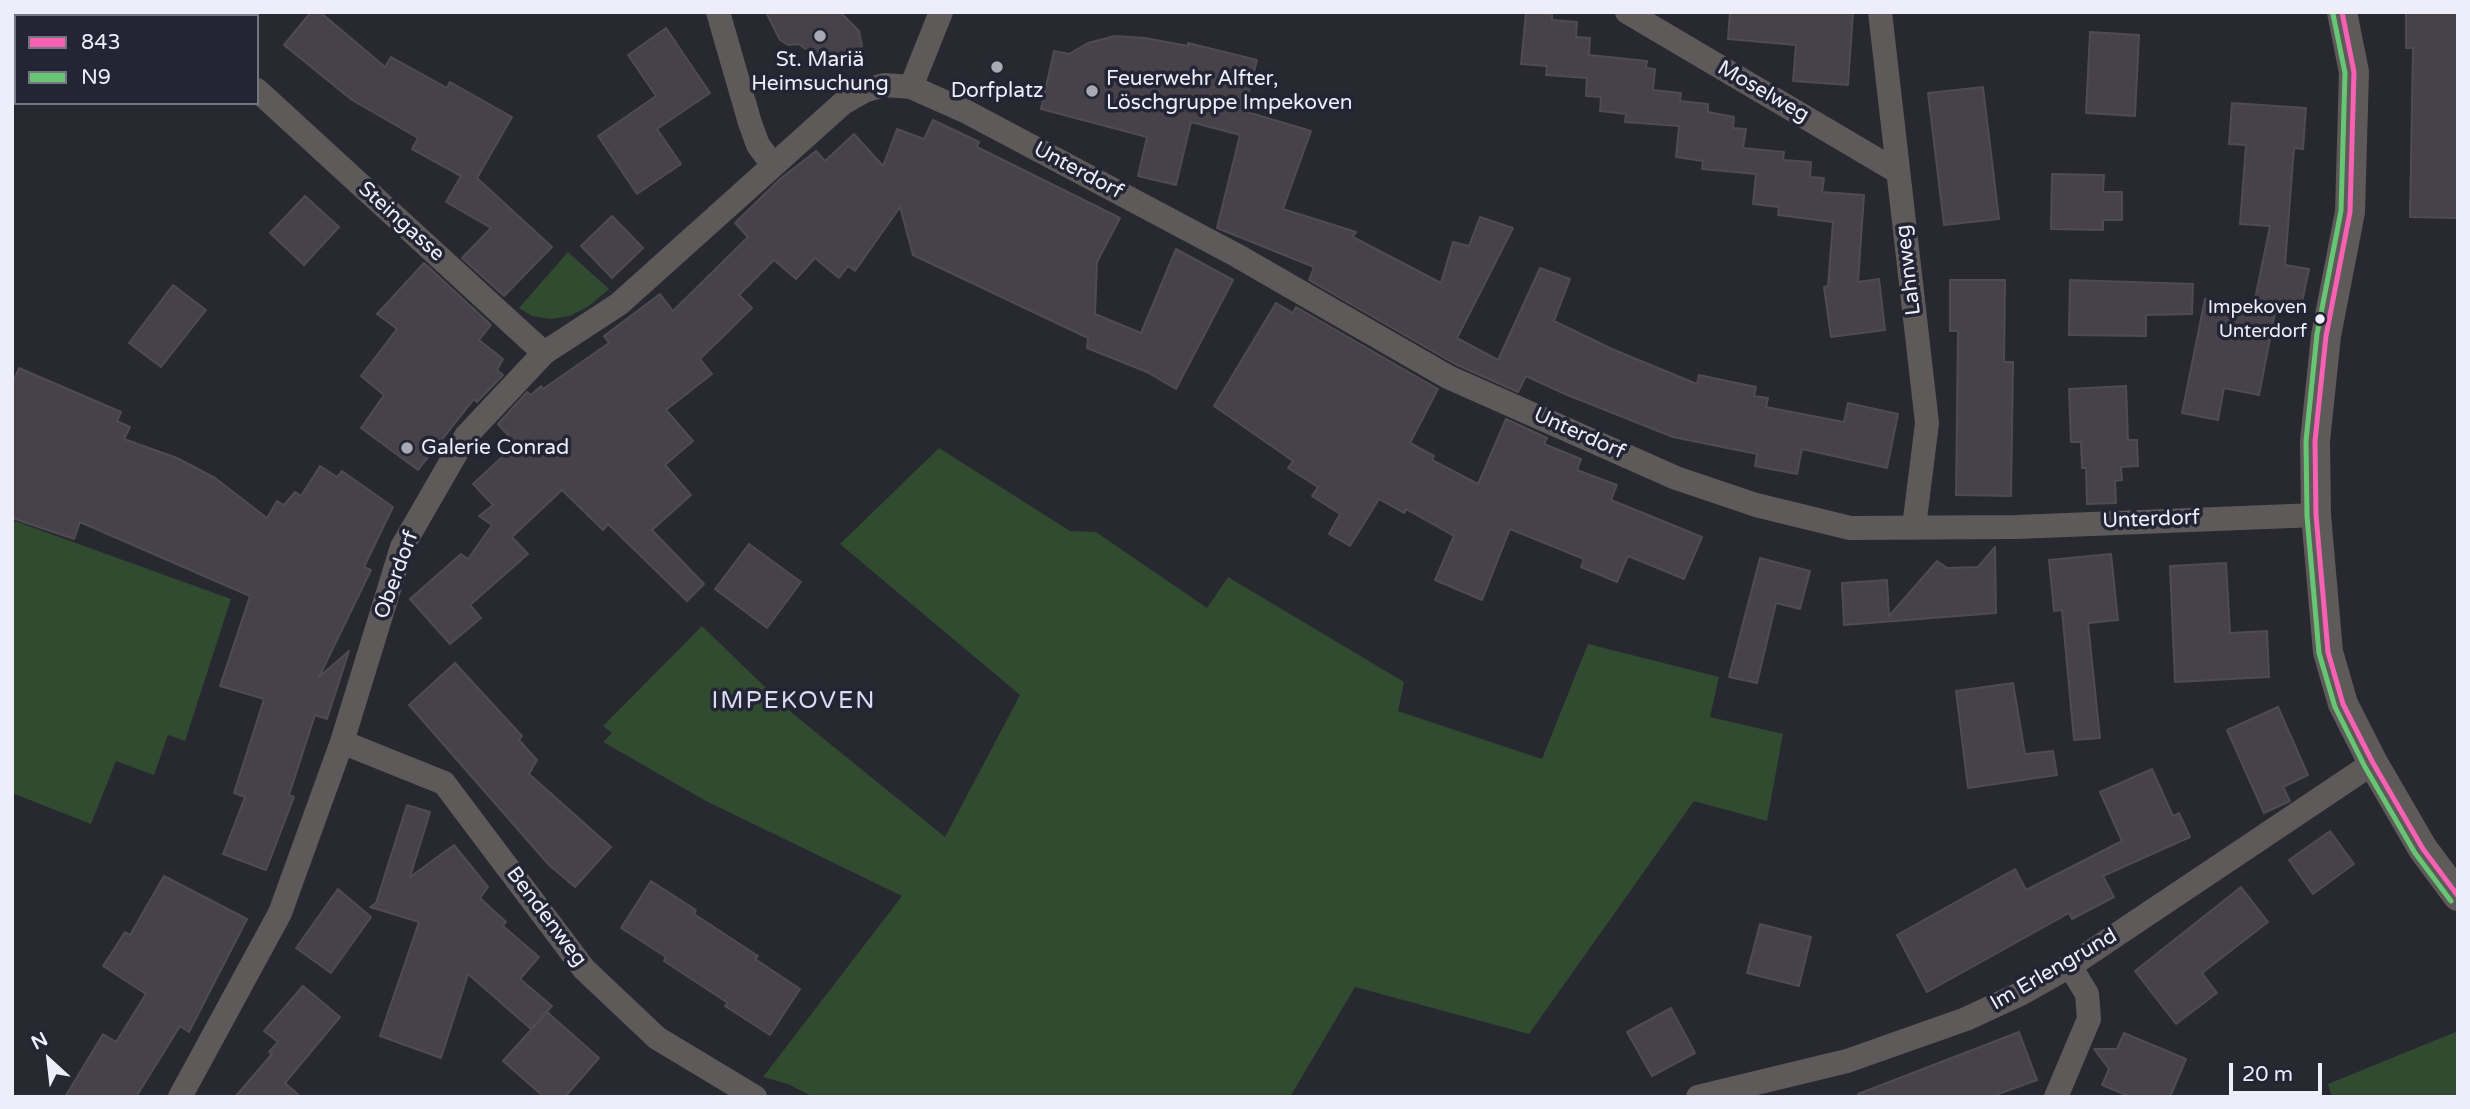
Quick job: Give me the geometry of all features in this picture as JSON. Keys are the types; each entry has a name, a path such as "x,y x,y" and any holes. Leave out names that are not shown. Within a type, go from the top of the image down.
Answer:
{"street":[{"path":"718,12 750,123 758,145 773,165"},
{"path":"911,88 941,12"},
{"name":"Moselweg","path":"1627,12 1898,172"},
{"name":"Lahnweg","path":"1880,12 1927,423 1914,527"},
{"path":"2342,12 2354,72 2350,212 2326,336 2315,440 2316,515 2328,652 2343,704 2372,763 2423,849 2458,896"},
{"name":"Oberdorf","path":"180,1097 280,913 342,742 402,547 466,436 544,353 619,304 843,103 864,91 884,85 911,88"},
{"name":"Unterdorf","path":"911,88 965,111 1224,248 1448,377 1676,478 1756,505 1850,527 2017,527 2316,515"},
{"name":"Steingasse","path":"259,92 544,353"},
{"name":"Bendenweg","path":"342,742 393,760 444,783 584,969 657,1038 755,1097"},
{"name":"Im Erlengrund","path":"1698,1097 1860,1057 1966,1019 2070,966 2372,763"},
{"path":"2056,1097 2089,1019 2087,994 2070,966"}],"green space":[{"path":"568,252 609,289 589,306 570,316 551,319 532,316 519,308"},
{"path":"939,448 1070,531 1096,532 1207,608 1228,577 1404,682 1398,711 1542,759 1588,644 1719,677 1710,717 1783,734 1767,821 1694,801 1529,1034 1355,987 1290,1097 813,1097 788,1084 763,1077 902,896 706,801 603,742 612,733 603,726 702,626 792,713 945,837 1020,695 840,544"},
{"path":"12,520 231,599 185,741 168,735 154,775 116,761 91,824 12,793"},
{"path":"2458,1031 2458,1097 2332,1097 2328,1084"}],"building":[{"path":"311,12 320,12 385,67 391,57 447,88 450,82 512,117 477,178 552,247 504,296 462,258 491,228 446,202 461,176 412,149 418,138 352,100 284,45"},
{"name":"St. Mariä Heimsuchung","path":"766,12 840,12 859,31 862,46 854,56 836,62 825,52 816,57 799,44 788,45 780,40"},
{"path":"1526,12 1552,12 1552,20 1577,22 1576,37 1590,38 1589,55 1647,61 1646,68 1655,69 1653,90 1681,93 1680,101 1708,104 1708,112 1734,117 1733,128 1746,129 1743,148 1784,152 1783,160 1811,162 1810,177 1824,178 1822,192 1864,195 1858,282 1879,279 1885,330 1831,337 1824,287 1828,286 1833,222 1778,215 1779,207 1753,204 1756,174 1702,169 1703,161 1676,157 1679,126 1625,122 1626,114 1600,111 1601,97 1586,96 1587,78 1546,75 1547,66 1521,64"},
{"path":"1730,12 1853,12 1848,85 1793,81 1796,45 1728,39"},
{"path":"2406,12 2458,12 2457,218 2410,217 2413,48 2406,48"},
{"path":"666,28 710,93 657,129 681,164 637,194 598,136 656,96 628,55"},
{"path":"2090,32 2139,35 2135,116 2086,113"},
{"path":"1115,36 1188,46 1188,43 1257,60 1244,111 1311,131 1283,209 1356,232 1353,237 1441,283 1453,242 1469,246 1480,217 1513,228 1457,338 1498,360 1540,268 1570,279 1554,321 1612,349 1697,384 1699,375 1756,387 1754,396 1768,398 1766,407 1844,422 1848,403 1898,414 1887,468 1802,449 1797,474 1755,466 1757,454 1673,437 1526,376 1518,392 1455,364 1309,280 1314,267 1217,228 1240,135 1191,122 1176,185 1138,176 1147,137 1041,109 1054,51 1069,54 1088,43"},
{"path":"1983,87 1999,219 1944,225 1928,93"},
{"path":"2232,103 2306,108 2303,149 2294,148 2285,265 2309,269 2300,312 2254,304 2270,226 2240,224 2246,145 2229,144"},
{"path":"933,120 979,142 977,147 1120,218 1097,262 1095,314 1141,333 1176,249 1233,280 1176,389 1147,372 1087,348 1088,338 913,255 900,207 855,271 848,266 839,278 815,258 796,279 774,260 739,295 752,308 700,359 712,374 666,410 693,441 665,465 691,495 652,530 704,584 687,601 608,524 603,530 562,490 512,537 528,554 470,605 481,618 450,644 410,599 461,554 468,559 492,525 479,516 493,505 473,484 516,444 498,424 527,392 531,395 541,386 543,389 609,343 604,336 660,294 673,311 748,237 735,223 780,179 816,151 825,161 854,134 883,166 897,129 924,139"},
{"path":"2052,174 2104,175 2103,192 2122,192 2122,220 2103,220 2103,230 2051,229"},
{"path":"305,196 339,227 304,265 270,233"},
{"path":"612,216 643,248 612,278 581,246"},
{"path":"424,263 491,325 479,340 503,359 497,370 503,375 477,402 474,399 418,470 361,428 384,395 361,376 397,329 377,314"},
{"path":"1950,280 2005,280 2004,362 2013,362 2011,496 1956,495 1958,331 1950,331"},
{"path":"2070,280 2193,284 2192,314 2146,315 2146,336 2069,335"},
{"path":"173,285 206,310 161,367 129,343"},
{"path":"2205,299 2275,313 2259,395 2224,388 2218,420 2182,413"},
{"path":"1276,303 1293,313 1296,307 1438,389 1410,443 1434,456 1432,460 1478,484 1506,419 1547,438 1544,444 1581,459 1577,470 1617,485 1611,500 1702,537 1684,579 1628,556 1617,582 1581,567 1584,559 1510,529 1482,600 1435,580 1454,536 1406,509 1404,513 1379,499 1350,546 1329,534 1340,514 1312,496 1318,487 1288,468 1293,461 1214,406"},
{"path":"19,368 121,412 117,421 130,427 124,439 177,458 215,478 267,518 277,501 284,505 295,492 301,496 320,466 337,477 342,471 393,507 364,567 371,570 319,677 349,651 327,719 315,715 289,795 294,797 266,870 223,854 245,797 234,793 264,699 220,686 250,596 80,522 74,539 12,518 12,385"},
{"path":"2126,386 2128,440 2137,440 2138,466 2121,467 2122,480 2115,481 2116,503 2087,504 2086,468 2082,468 2081,442 2071,442 2069,389"},
{"path":"749,544 801,582 767,628 715,589"},
{"path":"1995,547 1996,613 1844,625 1842,583 1887,580 1889,616 1937,561 1947,568 1978,567"},
{"path":"2111,554 2118,620 2088,623 2100,738 2074,740 2062,610 2054,611 2049,560"},
{"path":"1760,558 1810,571 1800,609 1776,603 1757,683 1729,677"},
{"path":"2226,563 2230,633 2267,631 2269,677 2175,682 2170,566"},
{"path":"455,663 522,736 519,740 537,760 529,774 611,847 575,887 549,865 409,705"},
{"path":"2013,683 2025,754 2053,751 2057,775 1968,788 1956,691"},
{"path":"2278,707 2308,775 2283,787 2290,801 2264,813 2227,730"},
{"path":"2152,769 2173,816 2179,813 2190,837 2103,876 2114,897 2072,919 2069,913 1927,992 1897,935 2015,869 2026,890 2122,841 2100,792"},
{"path":"407,805 430,812 410,877 454,845 488,887 480,898 506,922 503,926 539,957 520,979 552,1006 531,1029 468,974 441,1058 380,1036 419,922 370,907 376,903"},
{"path":"2330,831 2354,864 2313,894 2289,860"},
{"path":"164,876 247,919 189,1032 180,1026 136,1097 65,1097 103,1034 116,1042 146,994 103,966 125,932 130,935"},
{"path":"651,881 696,910 694,914 758,956 755,959 800,989 770,1035 725,1006 728,1003 664,961 666,957 621,928"},
{"path":"2241,887 2268,922 2202,973 2217,993 2176,1024 2135,971"},
{"path":"338,889 371,917 331,973 296,948"},
{"path":"1760,924 1811,937 1799,986 1747,973"},
{"path":"303,986 340,1017 285,1083 301,1097 235,1097 272,1054 269,1052 278,1042 264,1031"},
{"path":"1671,1008 1695,1053 1652,1076 1627,1032"},
{"path":"547,1012 599,1058 565,1097 544,1097 503,1061"},
{"path":"2019,1032 2037,1080 1990,1097 1859,1097 1858,1094"},
{"path":"2124,1033 2186,1059 2170,1097 2131,1097 2102,1085 2109,1069 2094,1049 2117,1049"}],"transit line":[{"name":"843","path":"2342,12 2354,72 2350,212 2326,336 2315,441 2316,515 2328,652 2343,704 2373,763 2423,849 2458,896"},
{"name":"N9","path":"2333,14 2345,73 2341,211 2317,334 2306,441 2307,516 2319,653 2335,707 2365,767 2415,853 2451,901"}],"place":[{"name":"St. Mariä Heimsuchung","path":"820,36"},
{"name":"Dorfplatz","path":"997,67"},
{"name":"Feuerwehr Alfter, Löschgruppe Impekoven","path":"1092,91"},
{"name":"Impekoven Unterdorf","path":"2320,319"},
{"name":"Galerie Conrad","path":"407,448"}],"district":[{"name":"IMPEKOVEN","path":"794,702"}]}
